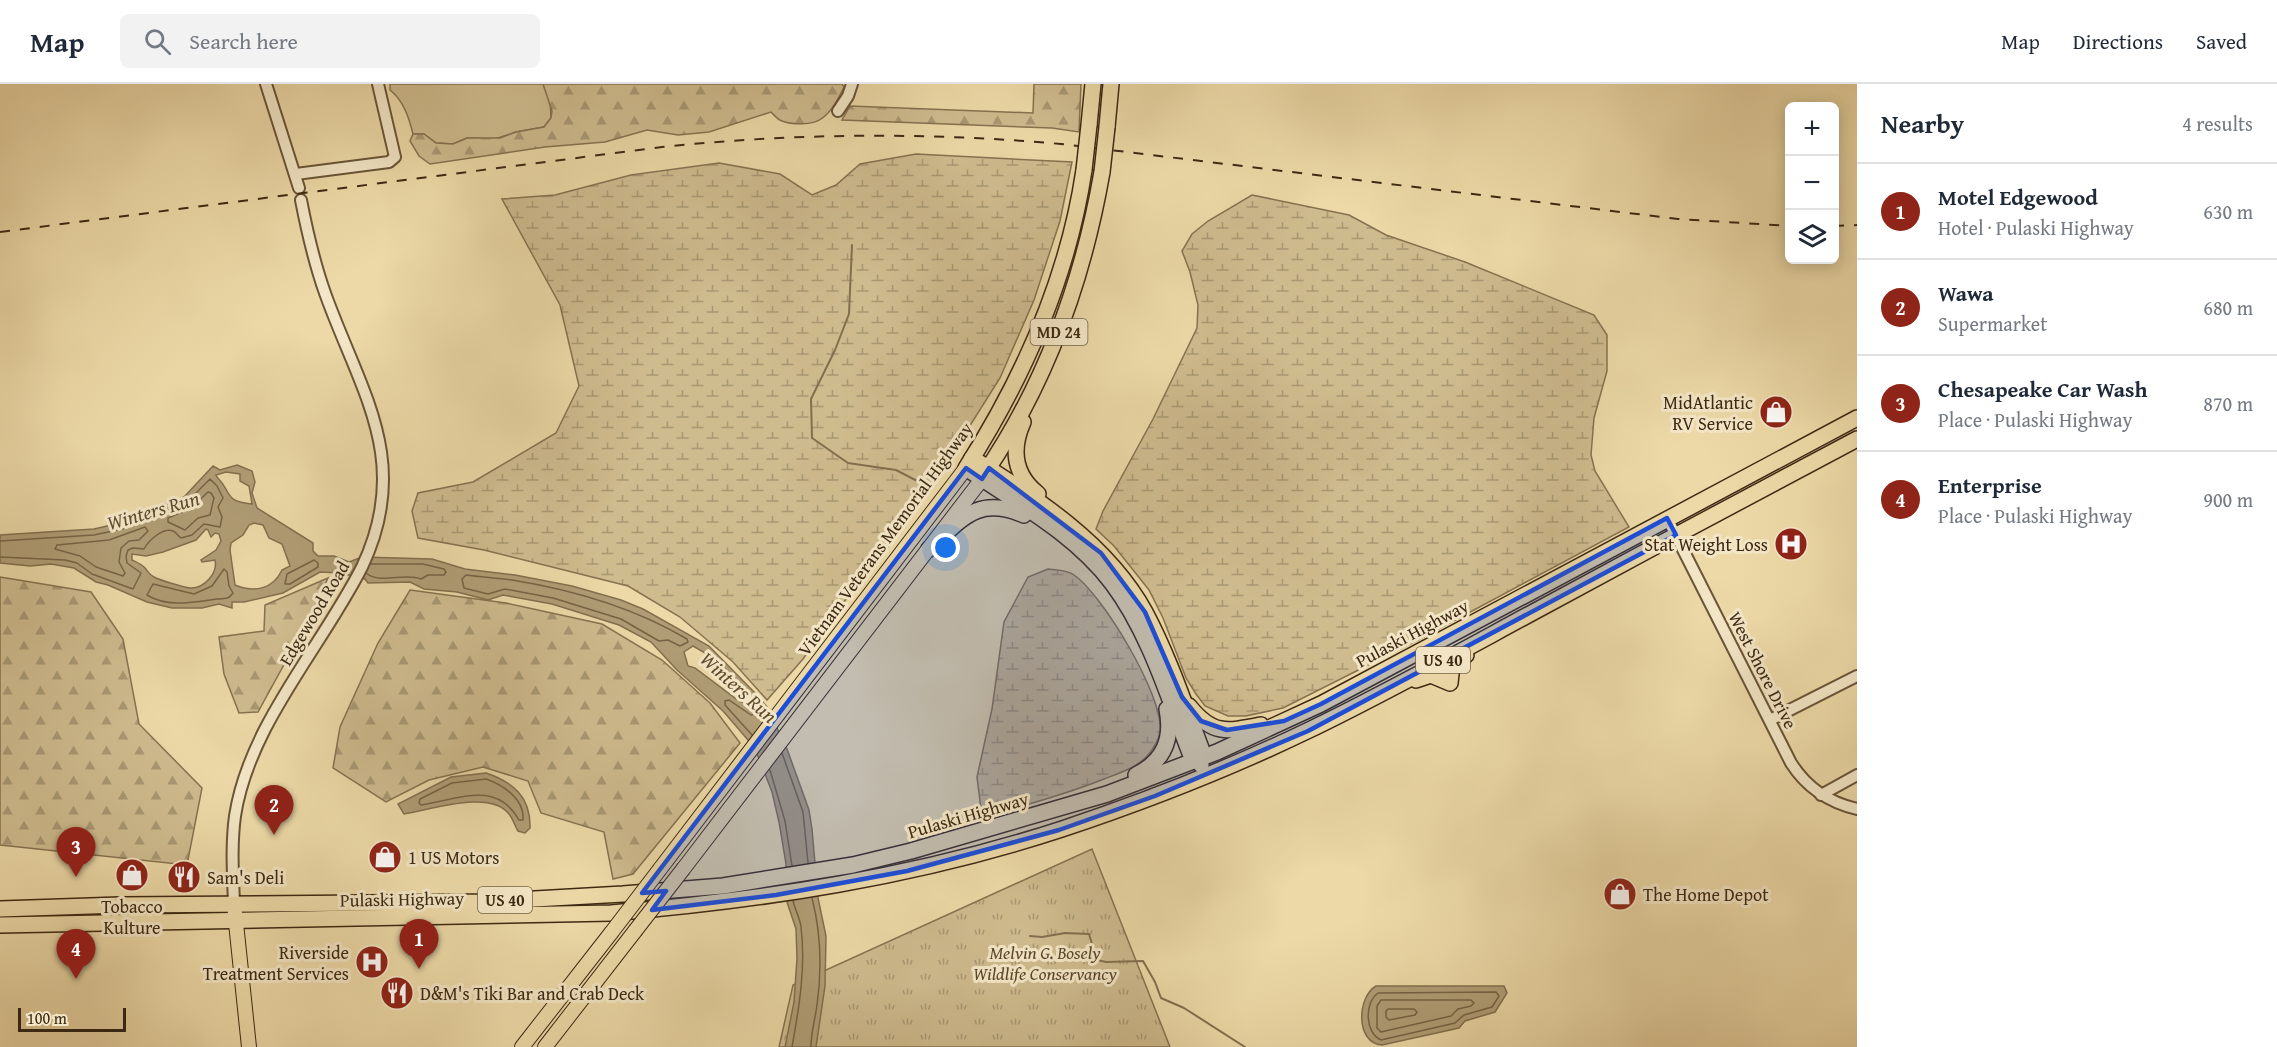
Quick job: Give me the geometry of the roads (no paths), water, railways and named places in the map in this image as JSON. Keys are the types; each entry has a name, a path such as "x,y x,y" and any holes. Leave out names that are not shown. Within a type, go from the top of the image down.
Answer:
{"highway":[{"name":"Vietnam Veterans Memorial Highway","path":"969,463 1016,383 1052,299 1070,240 1084,170 1093,84"},
{"name":"Vietnam Veterans Memorial Highway","path":"985,474 1035,387 1077,283 1090,237 1102,172 1111,84"},
{"path":"1035,387 1017,440 1016,463 1025,482 1054,506 1113,567 1135,597 1156,635 1182,698 1201,748 1198,757"},
{"name":"Pulaski Highway","path":"0,909 506,900 723,886 816,872 889,857 1083,801 1284,721 1321,704 1857,418"},
{"name":"Pulaski Highway","path":"0,925 611,913 683,907 818,888 907,871 1006,846 1110,812 1206,776 1308,731 1857,439"},
{"path":"969,463 1077,531"},
{"path":"985,474 1085,553 1112,583 1135,619 1190,753 1198,757 1206,776"},
{"path":"929,549 962,519 981,508 1003,508 1047,524"},
{"path":"1356,706 1374,703 1424,676 1431,675 1450,683 1452,665 1456,660 1492,641 1496,632"},
{"path":"1083,801 1143,772 1153,765 1167,746 1169,722 1152,657"},
{"path":"1182,698 1201,720 1216,728 1236,730 1284,721"}],"main road":[{"name":"Vietnam Veterans Memorial Highway","path":"522,1047 660,870 969,463"},
{"name":"Vietnam Veterans Memorial Highway","path":"545,1047 985,474"},
{"name":"Edgewood Road","path":"234,904 249,1047"}],"street":[{"name":"Edgewood Road","path":"234,904 233,855 236,816 252,758 270,721 357,578 367,557 380,514 383,477 379,434 317,271 296,174 266,84"},
{"path":"296,174 389,162 395,157 378,84"},
{"path":"838,111 848,96 852,84"},
{"name":"West Shore Drive","path":"1667,518 1799,776 1821,795 1857,809"},
{"path":"1770,720 1857,676"},
{"path":"1821,795 1857,775"}],"water":[{"name":"Winters Run","path":"237,465 252,471 255,482 252,493 257,508 313,543 313,551 318,556 334,556 349,562 362,557 432,559 465,569 515,575 572,586 643,609 709,646 767,707 787,749 809,810 818,898 826,936 825,986 816,1047 785,1047 794,1002 796,929 787,902 786,864 779,822 772,792 758,756 748,740 723,711 677,670 651,642 619,625 552,604 503,595 488,600 457,592 424,589 410,582 368,583 365,579 340,573 320,572 283,593 244,602 232,602 232,608 219,604 202,608 172,608 147,602 96,582 74,568 51,564 30,566 0,563 0,535 94,529 120,523 184,497 213,466 220,470","holes":["226,472 240,474 240,481 249,486 252,504 232,498 216,475","254,523 263,525 269,538 282,544 290,566 282,570 274,581 263,588 250,589 235,585 231,543 243,535 249,525","206,529 211,537 215,533 219,534 221,541 216,550 201,560 202,562 215,560 212,575 205,583 195,588 157,578 132,560 132,554 146,556 196,540","693,646 718,662 752,695 756,710 735,698 695,668 688,666 684,652"]},
{"path":"486,773 512,786 524,799 530,817 530,828 525,833 518,831 509,814 500,807 488,803 460,803 404,814 398,804 451,777"},
{"path":"1376,986 1504,986 1507,993 1495,1012 1465,1021 1459,1028 1382,1045 1373,1042 1367,1036 1362,1019 1365,1000"}],"waterway":[{"path":"852,245 849,314 835,350 811,399 812,438 848,463 896,470 923,484"},
{"path":"1030,936 1042,937 1065,933 1089,934 1097,960 1106,962 1143,961 1161,998 1184,1008 1245,1047"}],"railway":[{"path":"0,232 662,147 762,139 861,136 961,137 1061,144 1678,219 1785,226"},
{"path":"1839,226 1857,225"}],"place":[{"name":"MidAtlantic RV Service","path":"1776,412"},
{"name":"Stat Weight Loss","path":"1791,544"},
{"name":"Wawa","path":"274,835"},
{"name":"1 US Motors","path":"385,857"},
{"name":"Tobacco Kulture","path":"132,875"},
{"name":"Chesapeake Car Wash","path":"76,877"},
{"name":"Sam's Deli","path":"184,877"},
{"name":"The Home Depot","path":"1620,894"},
{"name":"Riverside Treatment Services","path":"372,962"},
{"name":"Motel Edgewood","path":"419,969"},
{"name":"Enterprise","path":"76,979"},
{"name":"D&M's Tiki Bar and Crab Deck","path":"397,993"}],"park label":[{"name":"Melvin G. Bosely Wildlife Conservancy","path":"1045,962"}]}
